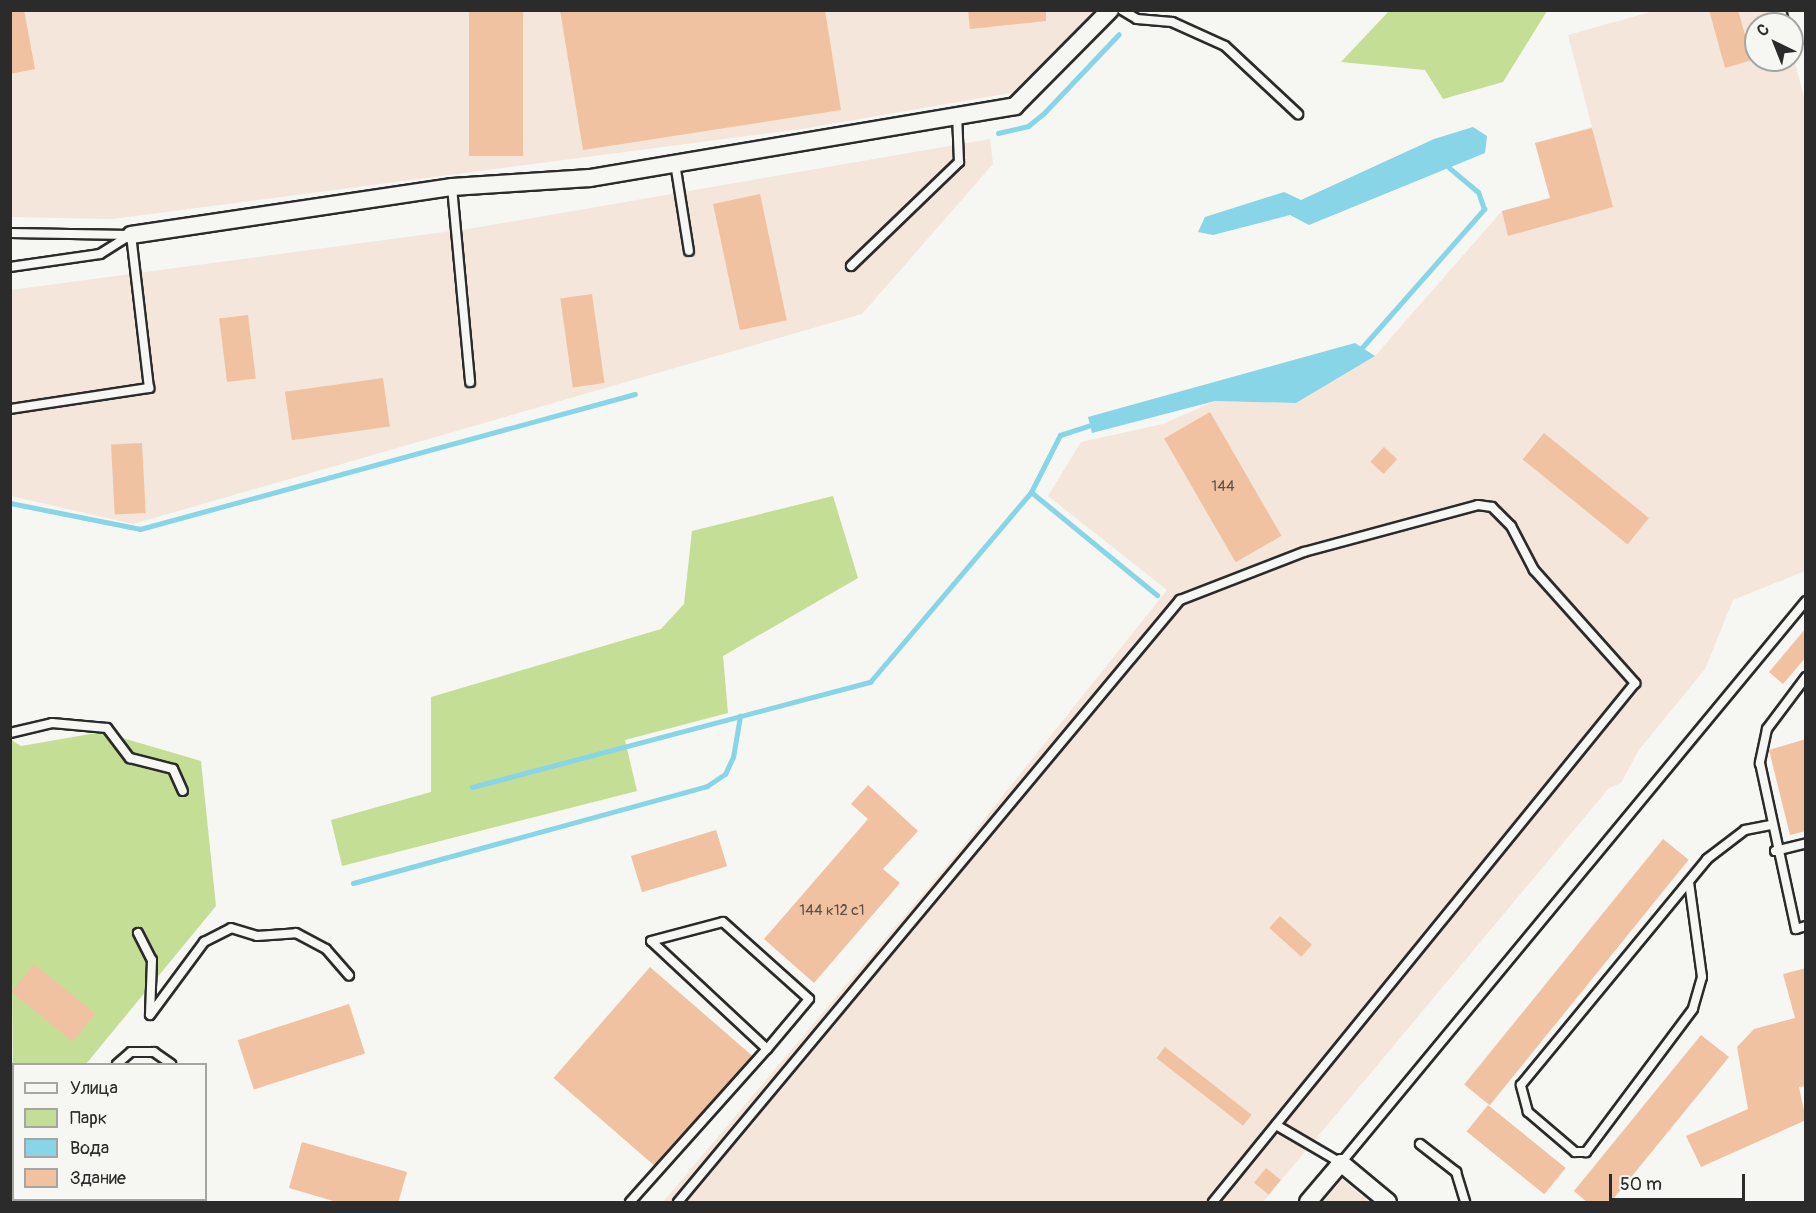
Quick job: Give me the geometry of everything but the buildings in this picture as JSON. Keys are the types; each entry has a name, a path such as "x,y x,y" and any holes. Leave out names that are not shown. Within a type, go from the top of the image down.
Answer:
{"main road":[{"path":"1800,10 1806,30"}],"street":[{"path":"131,235 452,187 590,178 1015,106 1110,10"},
{"path":"1308,1203 1341,1163 1388,1203"}],"lane":[{"path":"1122,10 1137,19 1172,22 1225,46 1298,114"},
{"path":"851,266 959,162 957,115"},
{"path":"675,163 689,251"},
{"path":"452,187 470,382"},
{"path":"10,233 131,235"},
{"path":"10,267 100,254 131,235"},
{"path":"10,409 149,388 131,235"},
{"path":"678,1203 1180,600 1304,552 1478,505 1492,507 1511,526 1534,570 1635,683 1214,1203"},
{"path":"1276,1125 1341,1163 1806,601"},
{"path":"1806,677 1767,729 1760,763 1775,851 1796,929 1806,926"},
{"path":"10,733 52,723 107,728 130,758 173,769 183,791"},
{"path":"1689,882 1702,977 1693,1009 1586,1152 1575,1152 1528,1112 1521,1085 1689,882 1728,839 1771,825"},
{"path":"1775,851 1806,843"},
{"path":"630,1203 767,1049 809,999 723,922 651,941 767,1049"},
{"path":"138,933 152,960 150,1014 204,942 231,928 257,936 296,933 326,949 349,975"},
{"path":"119,1063 131,1052 154,1052 168,1063"},
{"path":"1420,1144 1456,1172 1465,1203"}],"shaded area":[{"path":"11,11 1093,11 1016,92 801,129 112,219 11,217"},
{"path":"1654,11 1781,11 1744,12 1744,72 1797,72 1805,102 1805,571 1733,600 1705,669 1638,751 1621,783 1609,788 1263,1202 663,1202 954,857 1167,590 1048,496 1081,442 1163,424 1215,401 1296,403 1375,356 1502,211 1550,198 1535,143 1592,127 1568,35"},
{"path":"990,139 993,164 862,314 133,524 11,496 11,290 474,228"},
{"path":"1342,1179 1369,1202 1323,1202"}],"green space":[{"path":"1389,11 1547,11 1503,82 1443,99 1425,70 1341,62"},
{"path":"833,496 858,578 723,656 728,713 625,740 637,791 342,866 331,820 431,792 431,697 661,629 684,604 692,531"},
{"path":"102,732 201,761 216,906 87,1063 13,1063 10,739 21,746"}],"water":[{"path":"1473,127 1487,136 1485,153 1309,225 1290,215 1213,235 1198,232 1205,217 1284,192 1301,200 1434,139"},
{"path":"1355,343 1375,356 1296,403 1215,401 1092,433 1088,417"}],"waterway":[{"path":"998,133 1028,126 1043,114 1119,34"},
{"path":"1358,352 1484,209 1478,192 1449,168"},
{"path":"10,503 140,529 635,394"},
{"path":"1031,492 1060,435 1094,424"},
{"path":"472,787 870,682 1031,492 1157,595"},
{"path":"353,883 707,786 725,774 733,757 740,716"}]}
